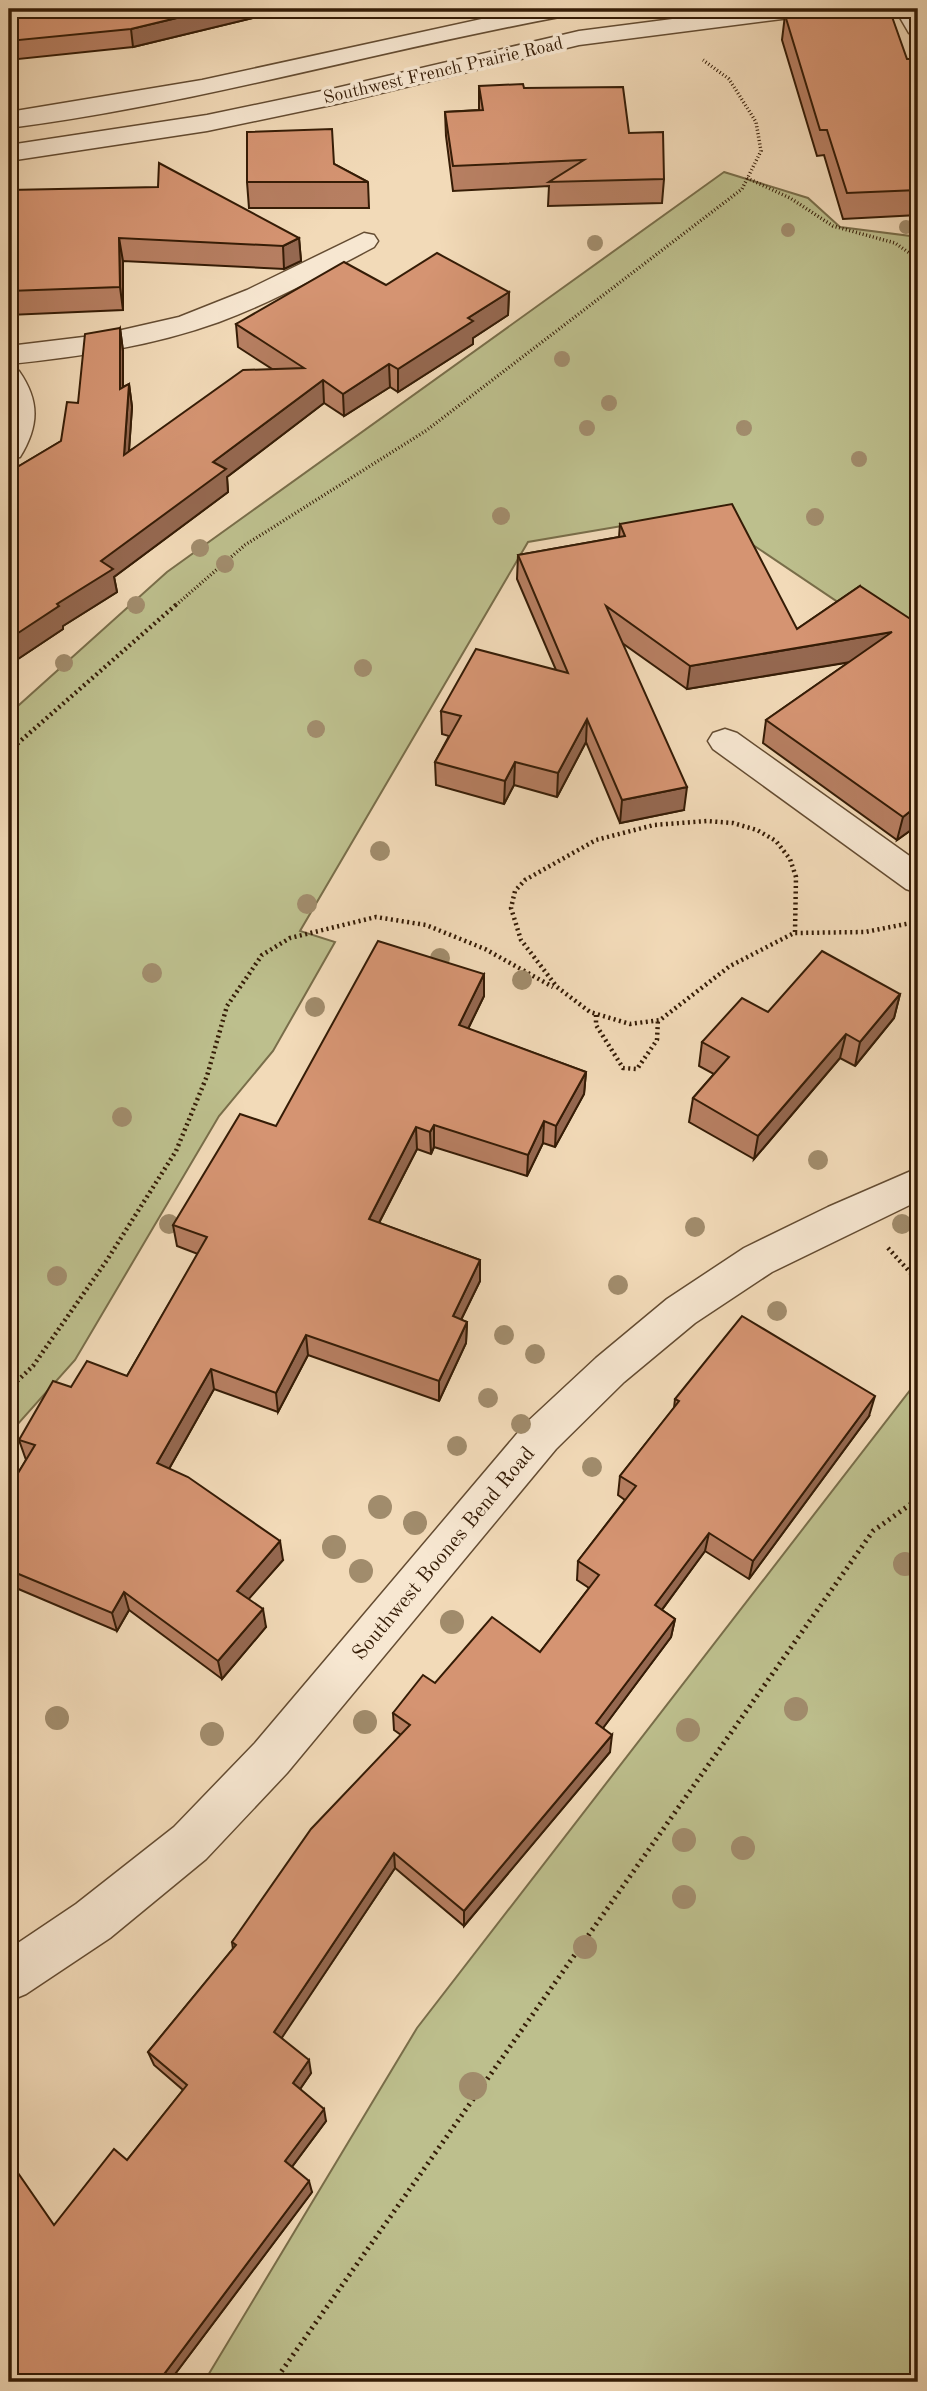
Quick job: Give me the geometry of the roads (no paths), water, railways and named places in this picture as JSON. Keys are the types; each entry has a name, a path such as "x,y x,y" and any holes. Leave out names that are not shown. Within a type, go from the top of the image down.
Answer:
{"street":[{"name":"Southwest French Prairie Road","path":"9,120 213,87 463,29 565,9"},
{"name":"Southwest French Prairie Road","path":"9,153 207,123 336,96 579,38 782,12 880,9"},
{"path":"907,9 918,28"},
{"path":"9,355 118,340 190,322 278,286 364,241"},
{"path":"9,377 20,402 22,428 9,450"},
{"path":"725,741 918,880"},
{"name":"Southwest Boones Bend Road","path":"9,1977 93,1921 190,1843 271,1758 541,1436 610,1370 681,1311 758,1260 842,1217 918,1184"}]}
